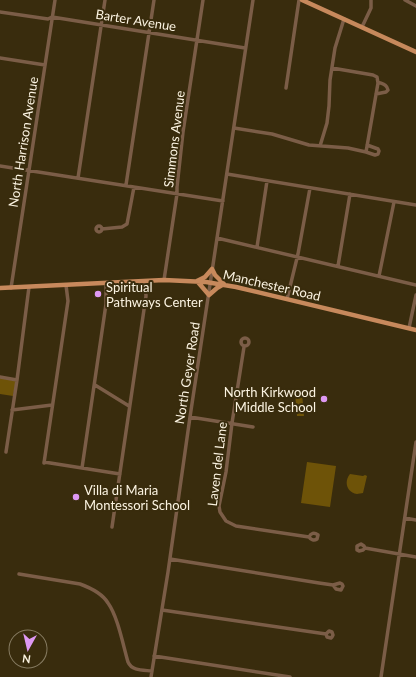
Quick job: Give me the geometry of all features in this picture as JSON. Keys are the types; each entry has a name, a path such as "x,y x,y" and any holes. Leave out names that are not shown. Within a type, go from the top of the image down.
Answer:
{"main road":[{"path":"301,0 416,52"},
{"path":"212,269 215,275 224,284 209,294 197,281 205,277 212,269"},
{"name":"Manchester Road","path":"0,288 164,280 210,282 224,284 416,330"}],"street":[{"name":"North Harrison Avenue","path":"11,288 55,0"},
{"path":"78,178 105,0"},
{"path":"126,185 154,0"},
{"name":"Simmons Avenue","path":"164,280 177,194 181,145 203,0"},
{"name":"North Geyer Road","path":"151,677 170,560 253,0"},
{"path":"286,88 301,0"},
{"path":"362,27 371,8 371,0"},
{"path":"405,0 412,1 416,6"},
{"name":"Barter Avenue","path":"0,12 48,19 52,17 246,48"},
{"path":"320,146 327,123 330,80 335,48 344,19"},
{"path":"0,58 45,65"},
{"path":"332,68 373,75 376,77 378,82 366,152"},
{"path":"376,94 386,92 388,90 386,85 378,82"},
{"path":"234,128 272,134 309,145 348,148 376,155 379,153 378,149 368,145"},
{"path":"0,166 223,200"},
{"path":"227,174 416,205"},
{"path":"257,247 267,181"},
{"path":"102,229 122,227 127,224 134,186"},
{"path":"287,299 297,257 310,188"},
{"path":"338,266 350,194"},
{"path":"380,276 394,202"},
{"path":"217,238 416,285"},
{"path":"112,527 146,296 145,282"},
{"path":"82,468 106,304 106,283"},
{"path":"66,285 68,301 44,463 120,474"},
{"path":"6,452 30,287"},
{"path":"409,328 416,295"},
{"name":"Laven del Lane","path":"244,347 226,472 219,509 226,521 236,526 309,537"},
{"path":"0,377 17,380"},
{"path":"94,385 129,406"},
{"path":"12,410 52,405"},
{"path":"190,417 253,427"},
{"path":"381,677 416,442"},
{"path":"405,518 416,520"},
{"path":"365,548 416,557"},
{"path":"170,560 333,585"},
{"path":"19,574 90,587 108,602 115,615 130,666 134,669 152,671"},
{"path":"162,610 326,634"},
{"path":"154,656 290,677"}],"shaded area":[{"path":"0,378 16,381 13,396 0,394"},
{"path":"295,393 302,393 304,416 297,416"},
{"path":"307,462 336,466 330,507 301,503"},
{"path":"350,474 367,476 363,493 353,493 348,489 347,480"}],"place":[{"name":"Spiritual Pathways Center","path":"98,294"},
{"name":"North Kirkwood Middle School","path":"324,399"},
{"name":"Villa di Maria Montessori School","path":"76,497"}]}
